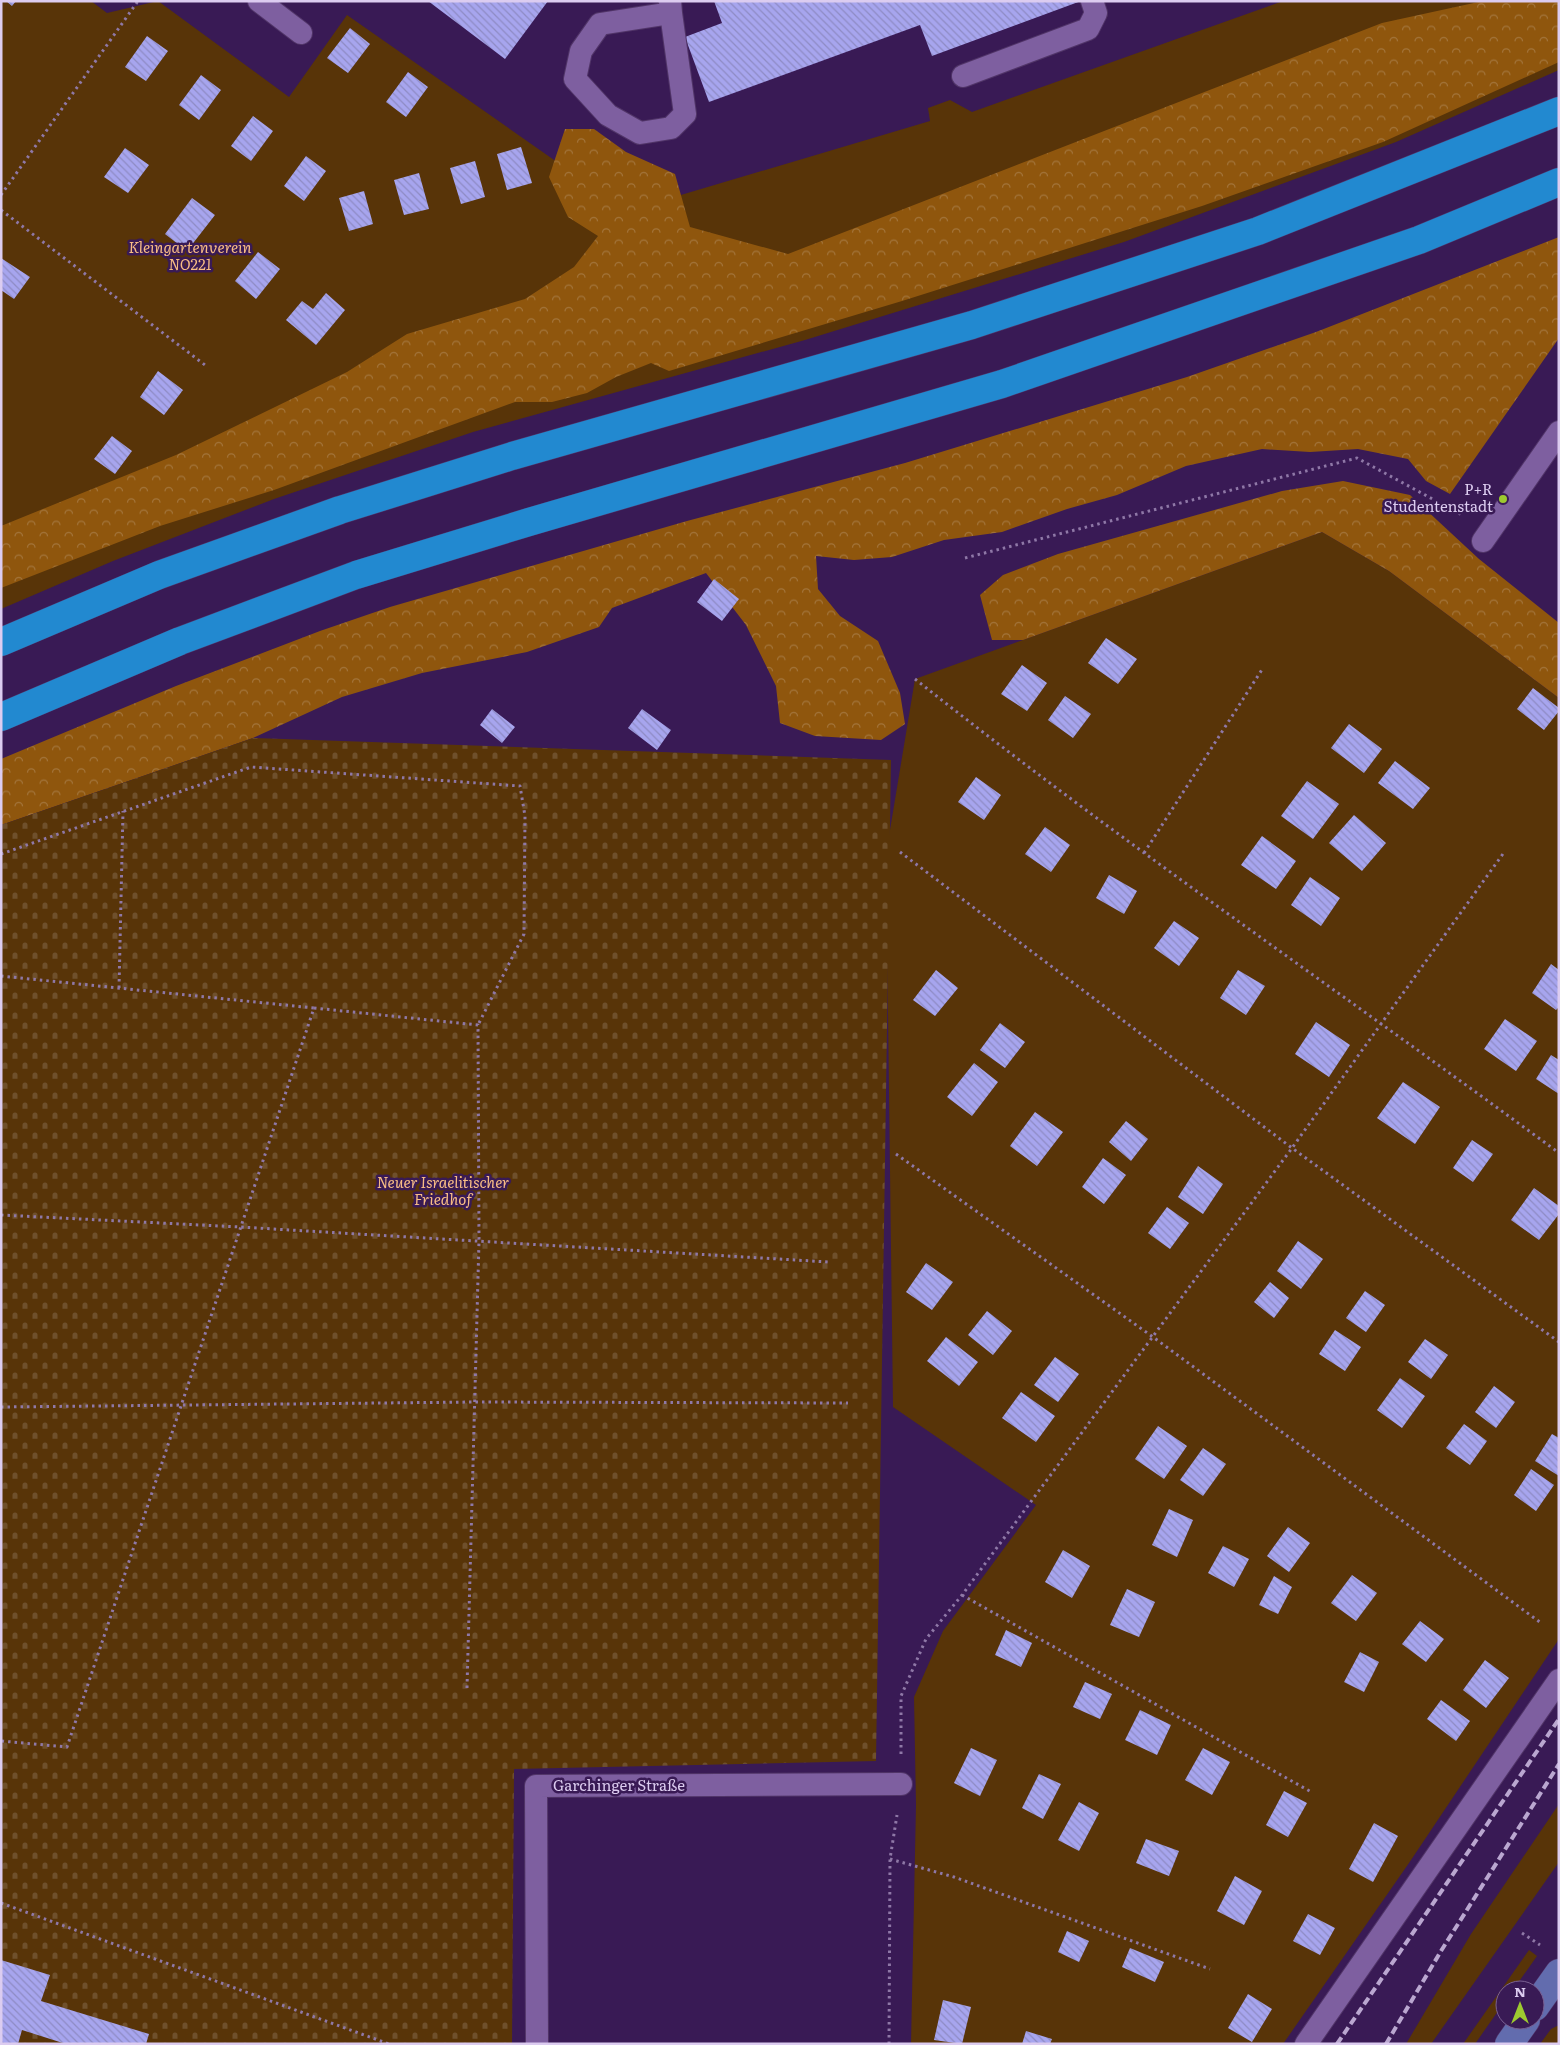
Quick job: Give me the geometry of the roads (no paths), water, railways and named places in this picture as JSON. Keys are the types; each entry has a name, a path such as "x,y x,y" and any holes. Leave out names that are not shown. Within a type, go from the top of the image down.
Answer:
{"highway":[{"path":"1,642 159,575 340,510 512,456 972,325 1258,231 1559,111"},
{"path":"1,717 180,641 356,575 538,519 1002,384 1419,240 1559,182"}],"main road":[{"path":"1545,1992 1559,1972"},
{"path":"1509,2044 1519,2030"}],"lane":[{"path":"259,1 301,33"},
{"path":"963,76 1088,29 1096,13 1092,1"},
{"path":"671,7 685,114 671,128 640,133 608,115 575,79 581,51 600,24 671,7"},
{"path":"1483,542 1559,432"},
{"path":"1306,2044 1559,1680"},
{"name":"Garchinger Straße","path":"537,2044 536,1786 901,1784"}],"railway":[{"path":"1337,2044 1559,1719"},
{"path":"1386,2044 1441,1951 1559,1764"}],"place":[{"name":"P+R Studentenstadt","path":"1503,499"}],"park label":[{"name":"Kleingartenverein NO221","path":"190,256"},
{"name":"Neuer Israelitischer Friedhof","path":"443,1192"}]}
